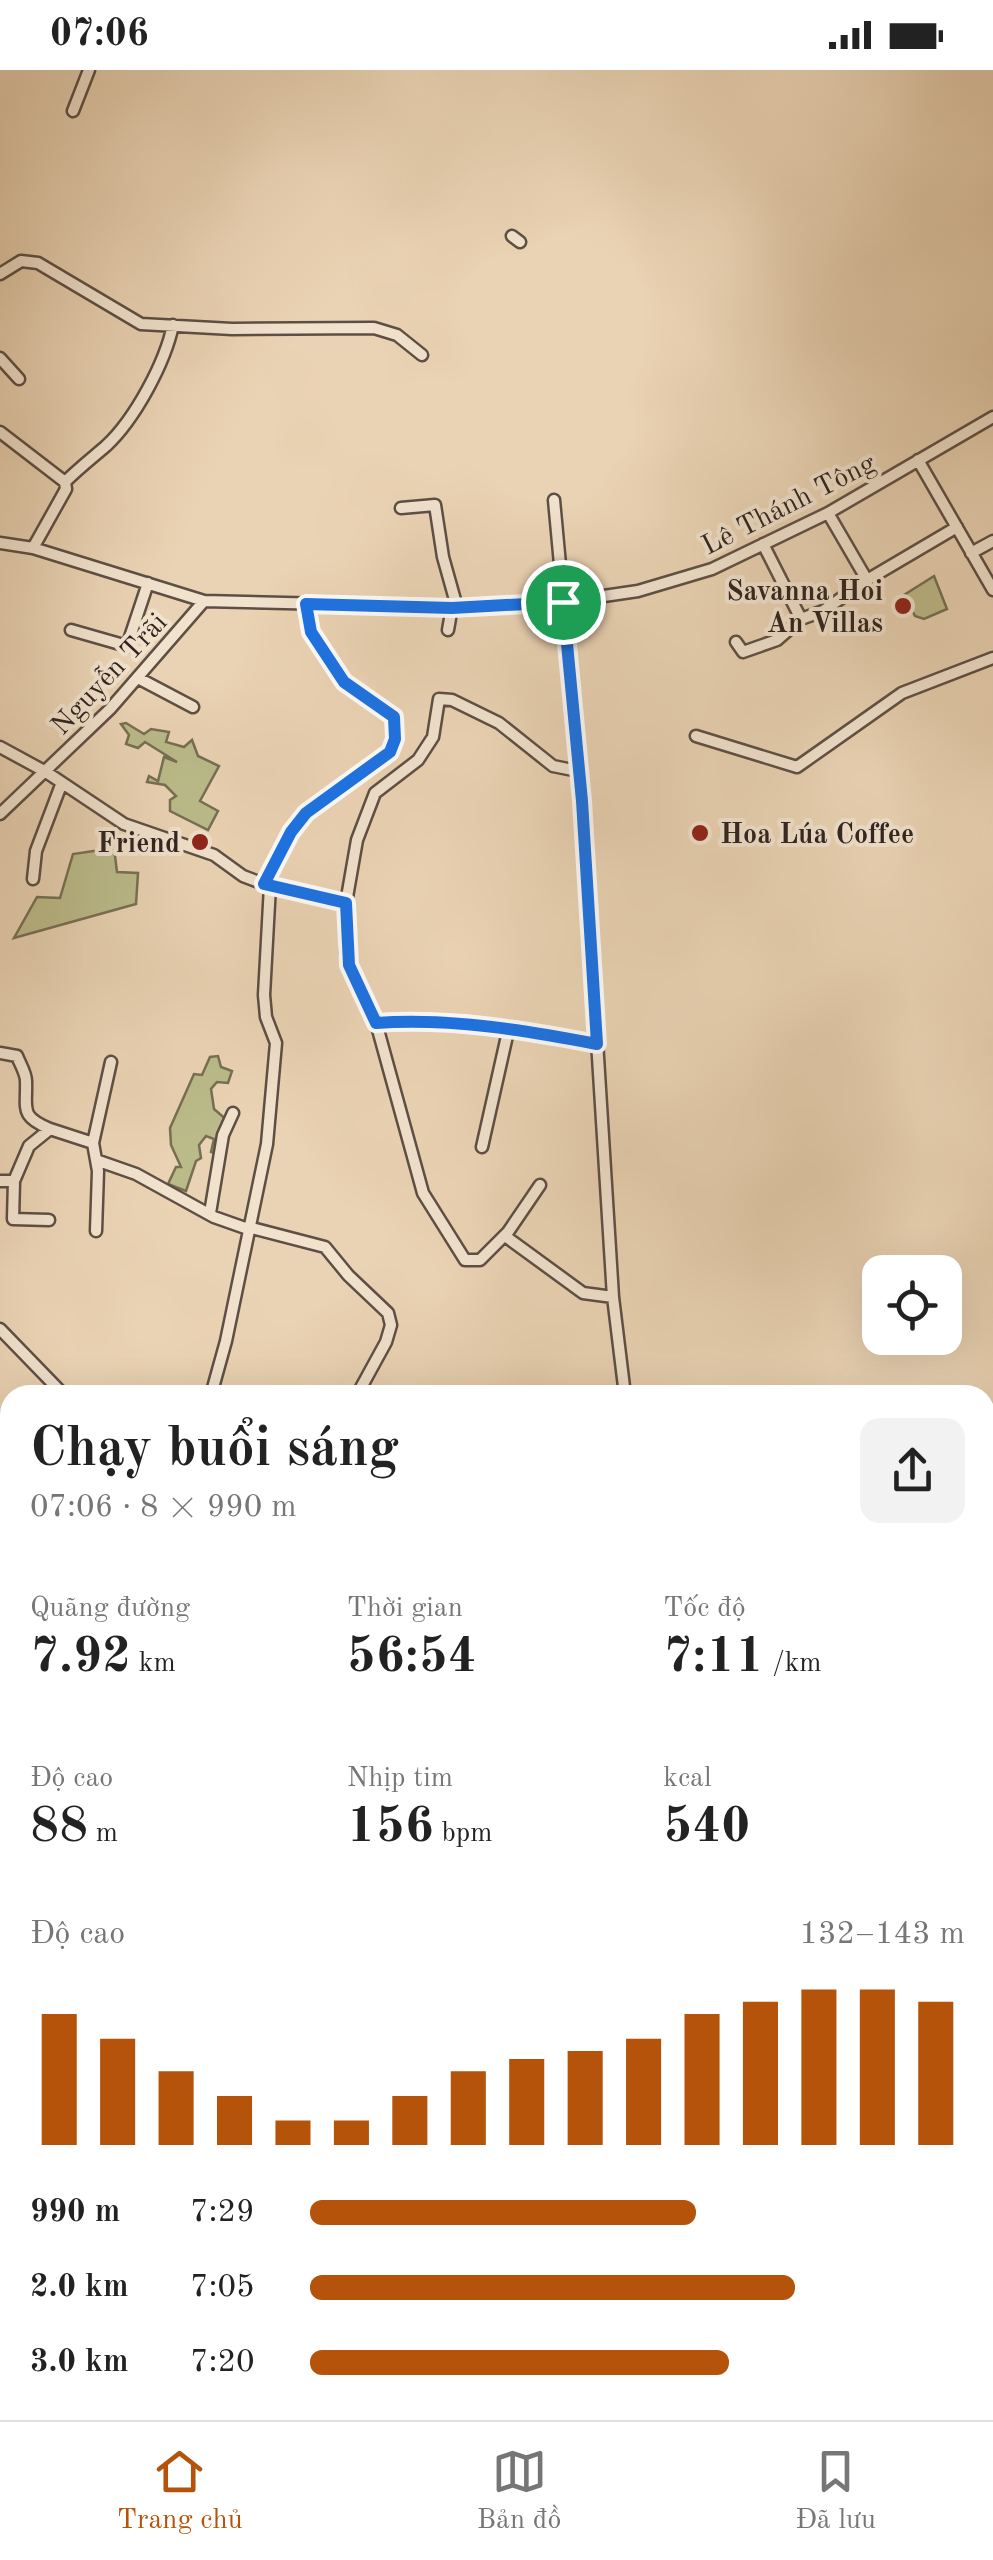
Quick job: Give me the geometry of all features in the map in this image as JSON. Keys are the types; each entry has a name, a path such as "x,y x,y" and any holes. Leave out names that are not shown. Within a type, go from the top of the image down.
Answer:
{"street":[{"path":"72,111 89,70"},
{"path":"0,274 29,260 141,324 232,330 374,328 396,335 418,351"},
{"path":"65,482 109,444 120,428 167,354 173,324"},
{"path":"0,358 19,379"},
{"name":"Lê Thánh Tông","path":"0,543 33,548 204,602 454,607 563,602 638,590 694,575 828,513 993,417"},
{"path":"0,432 65,482 66,488 33,548"},
{"path":"918,460 992,588"},
{"path":"554,500 578,771 613,1297 624,1385"},
{"path":"400,508 435,505 454,607 448,630"},
{"path":"828,513 868,580"},
{"path":"736,642 743,652 777,640 801,619 823,611 956,527"},
{"path":"971,552 993,541"},
{"path":"763,544 801,619"},
{"path":"71,630 126,646 148,582"},
{"name":"Nguyễn Trãi","path":"0,814 138,678 204,602"},
{"path":"213,1385 267,1144 276,1042 266,1017 264,995 267,885 291,832 306,813 390,752 395,739 394,717 349,688 309,626 306,604"},
{"path":"696,736 797,767 902,693 993,658"},
{"path":"138,678 194,707"},
{"path":"540,1184 505,1236 487,1255 473,1262 464,1260 423,1193 410,1154 376,1023 349,965 346,903 357,840 375,792 418,760 433,737 439,699 452,700 499,723 553,766 578,771"},
{"path":"0,747 46,772 60,785 124,824 214,855 242,876 267,885 346,903"},
{"path":"33,879 36,851 60,785"},
{"path":"376,1023 419,1020 509,1027 597,1044"},
{"path":"482,1147 509,1027"},
{"path":"0,1053 17,1056 26,1081 28,1114 34,1122 94,1143"},
{"path":"96,1231 94,1143 112,1062"},
{"path":"210,1212 223,1134 233,1112"},
{"path":"50,1129 29,1146 14,1181 13,1219 50,1220"},
{"path":"96,1160 136,1174 248,1228 325,1246 348,1276 388,1313 391,1325 386,1342 362,1385"},
{"path":"0,1181 14,1181"},
{"path":"505,1236 583,1293 613,1297"},
{"path":"0,1329 54,1385"}],"green space":[{"path":"934,576 947,609 924,619 915,616 904,595"},
{"path":"121,724 144,734 151,729 169,732 166,742 184,747 192,740 198,756 219,766 200,801 218,811 208,830 170,811 170,800 176,796 165,785 147,782 149,776 158,781 164,757 177,762 145,742 138,748 126,744 129,735"},
{"path":"114,848 117,872 138,873 136,904 14,938 37,897 60,898 73,854"},
{"path":"218,1056 221,1067 232,1071 228,1083 217,1082 211,1089 214,1109 228,1121 220,1155 211,1152 214,1139 206,1136 199,1145 201,1158 196,1161 186,1191 168,1184 176,1167 181,1167 171,1145 170,1128 194,1074 202,1075 210,1057"}],"place":[{"name":"Savanna Hoi An Villas","path":"903,606"},
{"name":"Hoa Lúa Coffee","path":"700,833"},
{"name":"Friend","path":"200,842"}],"route":[{"path":"563,602 582,801 597,1044 490,1025 419,1020 376,1023 349,965 346,903 264,884 291,832 306,813 390,752 395,739 394,717 344,682 311,632 306,604 452,608 563,602"}]}
